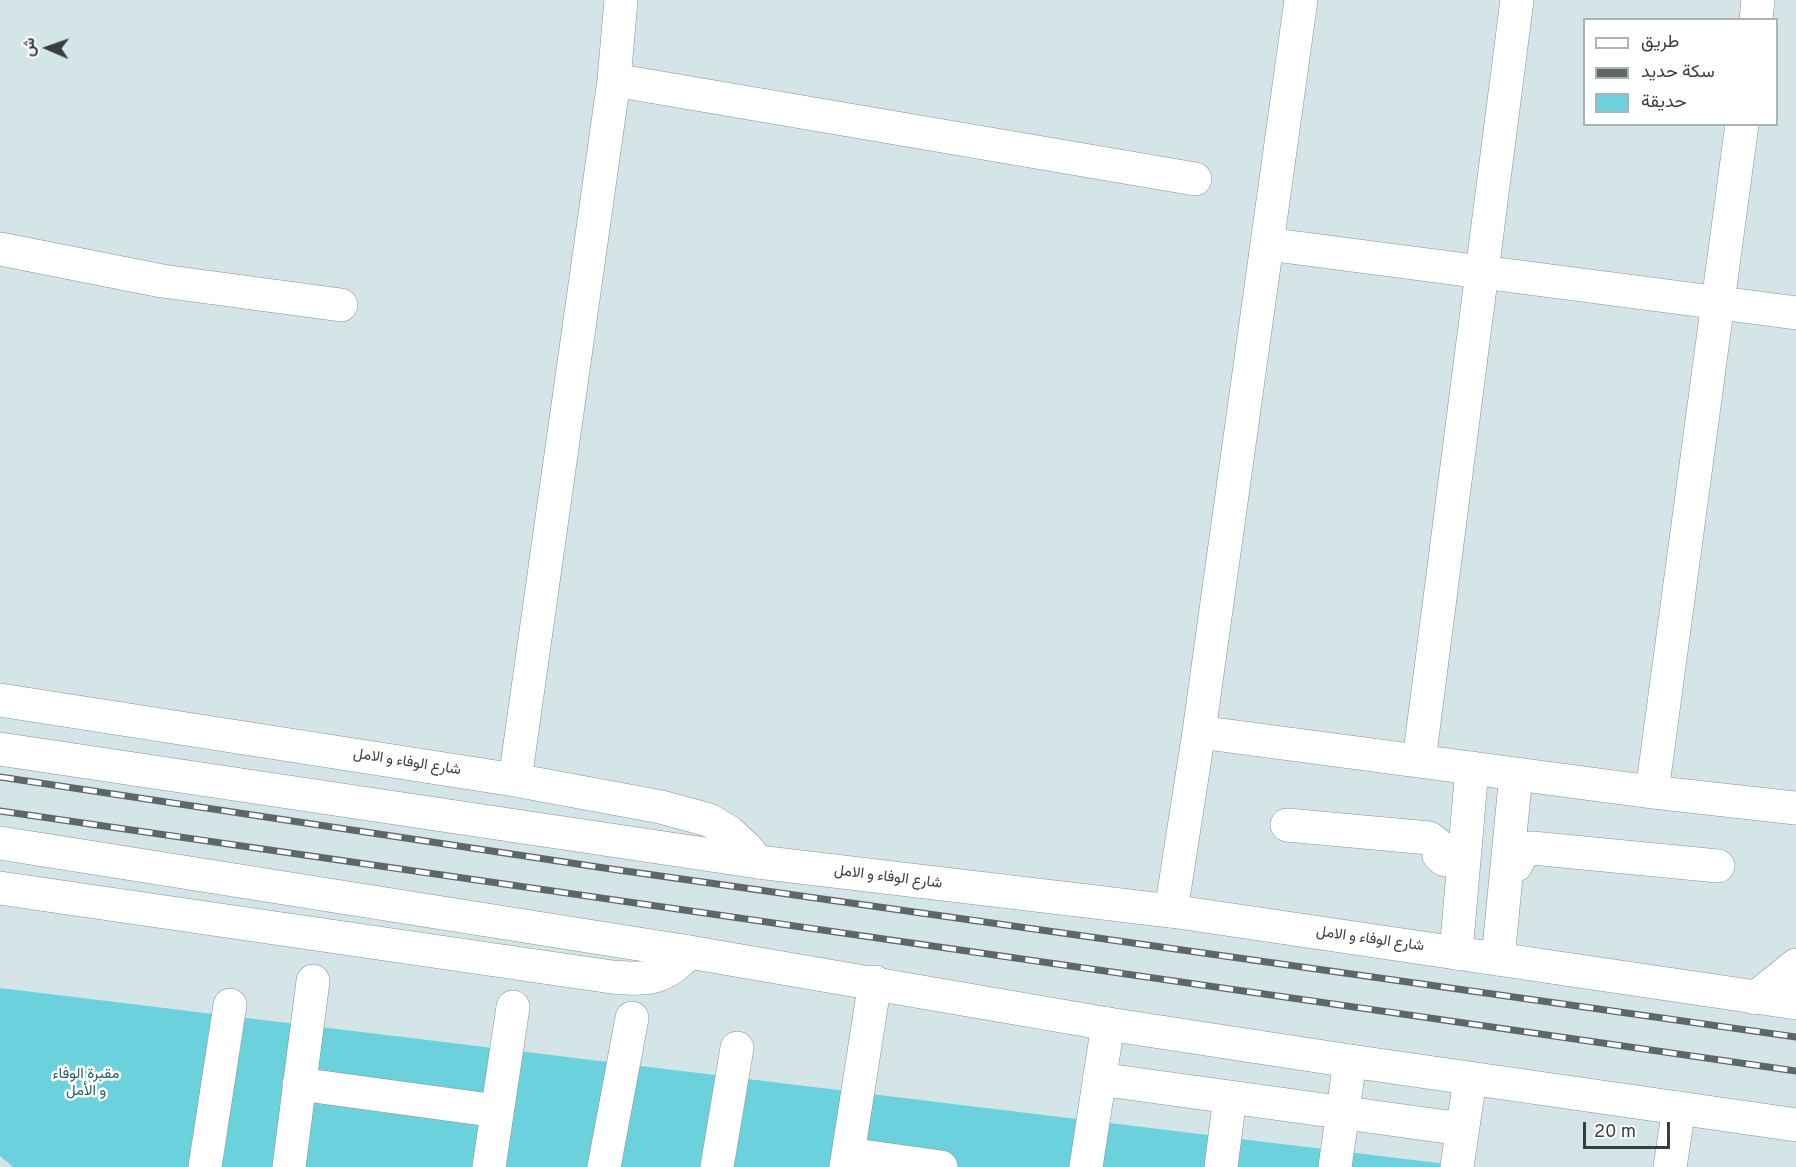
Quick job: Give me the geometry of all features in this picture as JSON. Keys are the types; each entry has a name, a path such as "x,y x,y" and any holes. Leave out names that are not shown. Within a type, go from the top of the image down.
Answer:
{"street":[{"path":"515,780 614,80 621,0"},
{"path":"1171,911 1199,732 1301,0"},
{"path":"1419,761 1516,0"},
{"path":"1756,18 1758,0"},
{"path":"614,80 1196,179"},
{"path":"1652,792 1742,126"},
{"path":"1267,244 1796,313"},
{"path":"0,249 162,281 341,305"},
{"name":"شارع الوفاء و الامل","path":"0,700 515,780 661,807 709,820 729,832 758,862 1171,911 1796,1003"},
{"path":"1199,732 1652,792 1796,808"},
{"path":"0,749 758,862"},
{"path":"1456,953 1472,768"},
{"path":"1498,960 1515,774"},
{"path":"1287,825 1429,838 1436,842 1443,859 1465,855 1508,858 1516,865 1523,852 1527,848 1532,848 1718,866"},
{"path":"0,843 875,982 1350,1062 1796,1125"},
{"path":"0,888 612,977 635,979 657,976 677,966 689,952"},
{"path":"1755,998 1796,965"},
{"path":"289,1167 313,981"},
{"path":"875,982 847,1161 941,1167"},
{"path":"205,1167 230,1005"},
{"path":"489,1167 513,1007"},
{"path":"604,1167 632,1018"},
{"path":"1086,1167 1108,1023"},
{"path":"717,1167 737,1048"},
{"path":"1335,1167 1350,1062"},
{"path":"1099,1079 1462,1129"},
{"path":"1457,1167 1470,1079"},
{"path":"299,1084 497,1111"},
{"path":"1221,1167 1230,1097"},
{"path":"1671,1167 1679,1108"}],"green space":[{"name":"مقبرة الوفاء و الأمل","path":"0,988 1471,1167 13,1167 0,1156"}],"railway":[{"path":"0,777 611,869 1796,1037"},
{"path":"0,811 1796,1071"}]}
